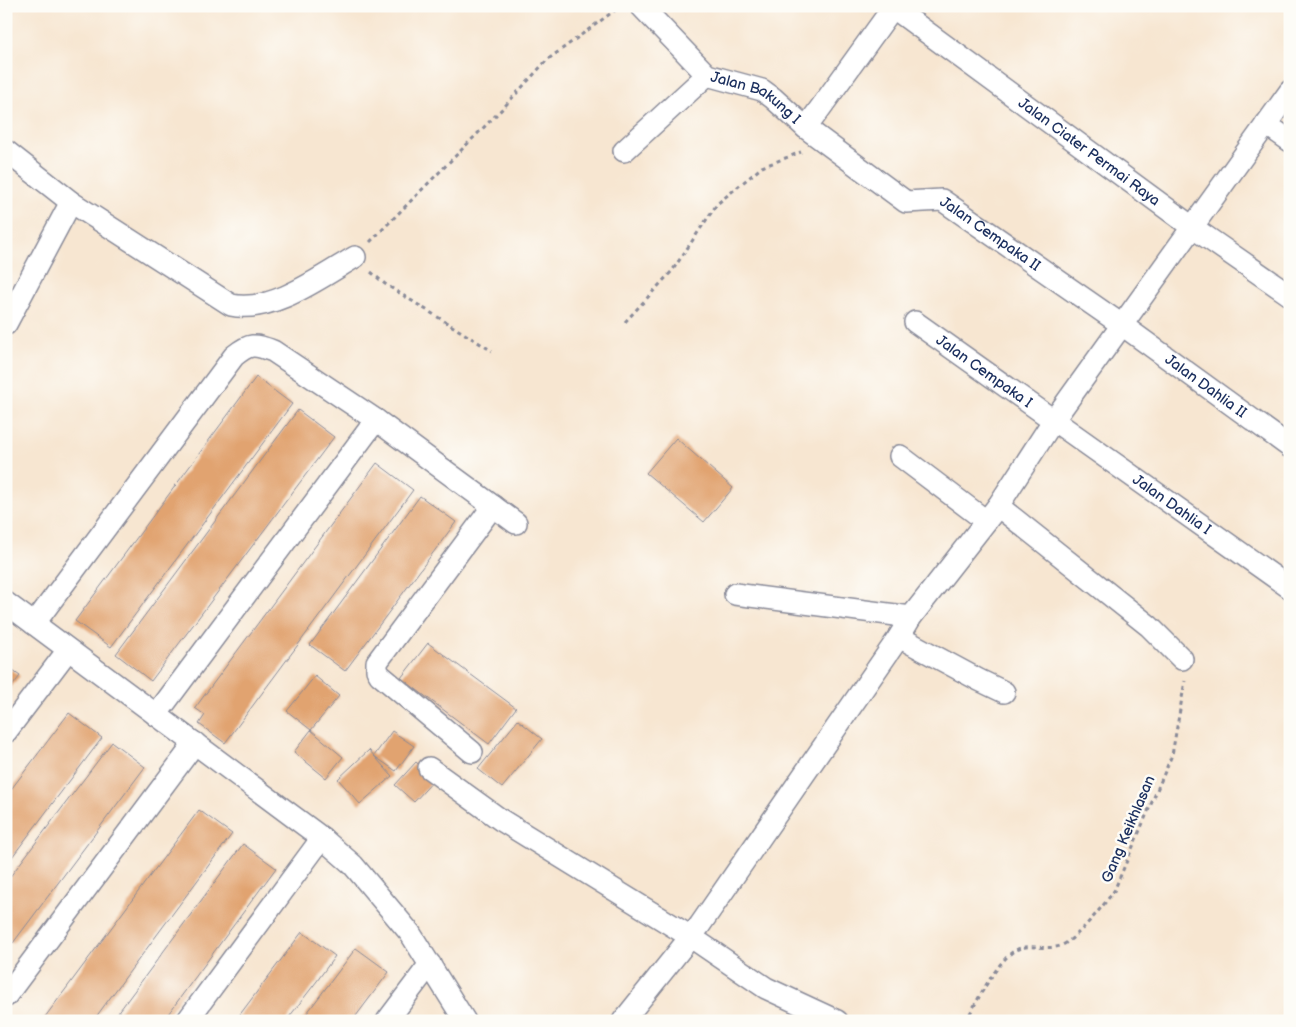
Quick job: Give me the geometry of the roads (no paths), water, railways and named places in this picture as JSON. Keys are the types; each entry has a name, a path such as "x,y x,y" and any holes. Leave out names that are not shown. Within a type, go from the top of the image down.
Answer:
{"street":[{"name":"Jalan Bakung I","path":"641,6 707,75 762,90 806,128"},
{"path":"806,128 893,7"},
{"name":"Jalan Ciater Permai Raya","path":"893,7 1192,227 1290,295"},
{"path":"624,151 707,75"},
{"path":"623,1021 711,909 911,617 992,514 1053,422 1290,91"},
{"path":"1266,124 1290,141"},
{"name":"Jalan Cempaka II","path":"806,128 828,142 906,202 942,200 1122,325"},
{"path":"6,151 71,202 231,305 252,306 290,295 355,257"},
{"path":"6,324 71,202"},
{"name":"Jalan Cempaka I","path":"915,322 1053,422"},
{"name":"Jalan Dahlia II","path":"1122,325 1290,447"},
{"path":"34,624 234,356 246,346 258,346 272,351 376,420 516,522"},
{"path":"156,715 376,420"},
{"name":"Jalan Dahlia I","path":"1053,422 1290,588"},
{"path":"900,456 992,514 1149,626 1182,659"},
{"path":"472,752 380,675 377,670 378,662 493,506"},
{"path":"735,594 911,617"},
{"path":"6,603 322,838 353,865 410,933 465,1021"},
{"path":"899,637 1004,692"},
{"path":"6,732 68,650"},
{"path":"6,996 195,744"},
{"path":"429,768 501,820 690,937 766,988 837,1021"},
{"path":"187,1021 322,838"},
{"path":"387,1021 430,964"}]}
